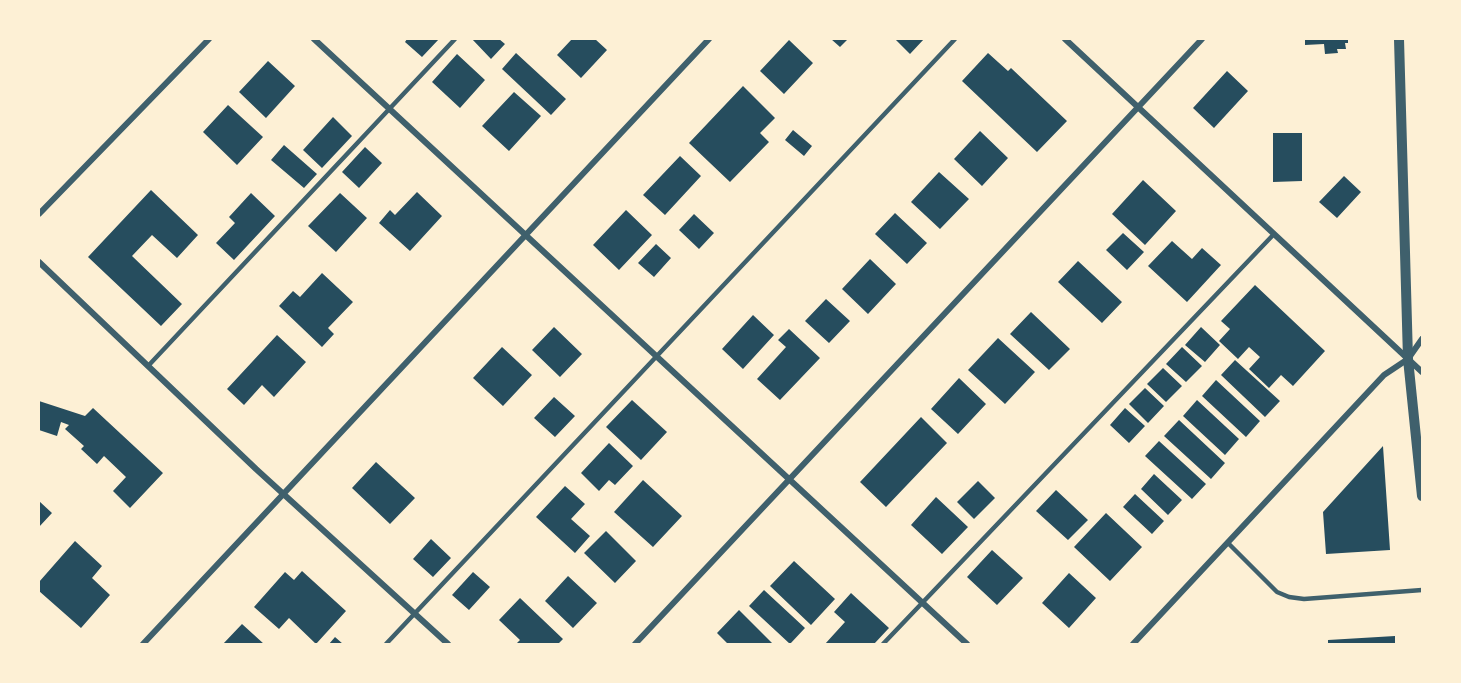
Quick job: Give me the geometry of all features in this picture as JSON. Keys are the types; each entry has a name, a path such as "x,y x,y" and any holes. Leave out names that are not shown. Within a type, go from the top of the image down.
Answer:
{"street":[{"path":"39,214 209,39"},
{"path":"314,39 968,644"},
{"path":"143,644 709,39"},
{"path":"1065,39 1422,372"},
{"path":"636,644 1202,39"},
{"path":"1399,39 1408,359 1422,496"},
{"path":"39,262 284,495 448,644"},
{"path":"1134,644 1384,375 1408,359 1422,339"}],"lane":[{"path":"148,364 455,39"},
{"path":"386,644 955,39"},
{"path":"883,644 1274,234"},
{"path":"1228,543 1277,592 1289,597 1304,599 1422,590"}],"building":[{"path":"407,39 439,39 422,57 405,42"},
{"path":"472,39 499,39 505,44 491,59"},
{"path":"572,39 595,39 607,50 581,78 557,55"},
{"path":"831,39 848,39 840,47"},
{"path":"895,39 924,39 910,54"},
{"path":"1305,39 1348,39 1348,43 1345,43 1346,49 1337,49 1338,53 1325,54 1324,44 1305,45"},
{"path":"789,40 813,63 784,94 760,71"},
{"path":"516,53 566,99 551,115 502,69"},
{"path":"988,53 1008,71 1011,68 1067,121 1037,152 962,81"},
{"path":"457,54 485,80 460,108 432,82"},
{"path":"268,61 295,86 266,118 239,92"},
{"path":"1227,71 1248,91 1214,128 1193,108"},
{"path":"743,86 775,118 760,133 769,142 730,182 689,143"},
{"path":"514,92 541,116 509,151 482,126"},
{"path":"228,105 263,137 237,165 203,132"},
{"path":"333,117 352,136 322,168 303,150"},
{"path":"793,130 812,146 804,156 785,140"},
{"path":"980,131 1008,158 982,186 954,159"},
{"path":"1273,133 1302,133 1302,181 1273,182"},
{"path":"284,145 317,174 304,188 271,160"},
{"path":"365,147 382,163 359,188 342,172"},
{"path":"680,156 701,176 665,215 643,195"},
{"path":"939,172 969,199 940,229 911,202"},
{"path":"1344,176 1361,192 1337,218 1319,202"},
{"path":"1143,180 1176,211 1145,245 1112,214"},
{"path":"151,190 198,235 177,258 152,235 132,256 182,304 161,326 88,257"},
{"path":"417,192 442,216 410,251 379,223 390,210 395,215"},
{"path":"251,193 275,216 234,260 216,243 235,223 229,217"},
{"path":"340,193 367,218 336,252 308,226"},
{"path":"626,210 652,235 619,270 593,245"},
{"path":"895,213 927,243 907,264 875,234"},
{"path":"694,214 714,233 699,249 679,230"},
{"path":"1123,233 1144,252 1127,270 1106,250"},
{"path":"1172,241 1192,259 1202,248 1221,265 1187,302 1148,266"},
{"path":"656,244 671,258 654,277 638,263"},
{"path":"870,259 896,284 868,314 842,289"},
{"path":"1078,261 1122,302 1102,323 1058,282"},
{"path":"322,273 353,302 328,328 334,334 322,347 279,306 293,291 300,297"},
{"path":"1255,285 1325,351 1293,386 1281,375 1269,388 1249,369 1260,357 1249,347 1238,359 1219,341 1230,329 1221,321"},
{"path":"826,299 850,321 829,343 805,321"},
{"path":"1031,312 1070,349 1049,370 1010,334"},
{"path":"753,315 774,335 743,369 722,349"},
{"path":"554,327 582,354 560,377 532,350"},
{"path":"1201,327 1220,345 1205,362 1185,345"},
{"path":"789,329 820,358 780,400 757,379 786,347 778,340"},
{"path":"277,335 306,362 274,397 262,385 244,405 227,389"},
{"path":"998,338 1035,372 1005,404 968,370"},
{"path":"502,347 532,375 503,406 473,378"},
{"path":"1182,347 1202,366 1186,382 1166,364"},
{"path":"1235,360 1280,401 1265,417 1221,375"},
{"path":"1163,368 1182,386 1166,402 1147,384"},
{"path":"959,378 986,404 958,434 931,409"},
{"path":"1216,380 1260,421 1246,437 1202,396"},
{"path":"1145,388 1164,406 1148,423 1129,404"},
{"path":"554,397 575,416 555,437 534,418"},
{"path":"632,400 667,432 641,460 606,427"},
{"path":"1197,400 1239,439 1225,455 1183,416"},
{"path":"39,401 85,416 93,408 163,473 130,508 113,491 126,477 104,456 97,464 81,449 84,446 65,429 69,425 61,422 57,436 39,430"},
{"path":"1125,408 1145,426 1129,443 1110,425"},
{"path":"921,417 947,443 886,507 860,482"},
{"path":"1179,420 1225,463 1211,479 1164,436"},
{"path":"1159,441 1206,484 1192,499 1145,456"},
{"path":"609,443 633,466 615,485 609,480 599,491 581,473"},
{"path":"1383,446 1390,550 1326,554 1323,512"},
{"path":"376,462 415,498 390,524 352,488"},
{"path":"1154,474 1182,500 1168,515 1141,489"},
{"path":"643,480 682,516 653,547 614,512"},
{"path":"978,481 995,498 974,519 957,502"},
{"path":"565,486 585,504 571,519 590,536 575,553 536,517"},
{"path":"1056,490 1088,520 1068,540 1036,511"},
{"path":"1135,494 1164,521 1152,534 1123,507"},
{"path":"936,497 968,527 942,554 911,525"},
{"path":"39,501 52,513 39,527"},
{"path":"1106,513 1142,547 1110,581 1074,547"},
{"path":"606,531 636,561 615,583 584,553"},
{"path":"431,539 451,558 433,577 413,559"},
{"path":"75,541 102,566 92,578 110,595 81,628 39,591 39,582"},
{"path":"992,550 1023,578 997,605 967,577"},
{"path":"794,561 835,599 811,625 770,586"},
{"path":"302,571 346,611 316,644 289,618 279,629 254,607 285,572 294,580"},
{"path":"473,572 490,587 469,610 452,595"},
{"path":"1069,573 1096,598 1069,628 1042,603"},
{"path":"568,576 597,603 573,628 545,601"},
{"path":"764,590 805,628 790,644 749,606"},
{"path":"851,593 889,628 874,644 825,644 845,622 834,612"},
{"path":"520,598 563,639 558,644 516,644 520,640 499,620"},
{"path":"739,610 771,644 728,644 717,633"},
{"path":"242,624 264,644 223,644"},
{"path":"1395,636 1395,644 1328,644 1328,640"},
{"path":"335,637 343,644 329,644"}]}
